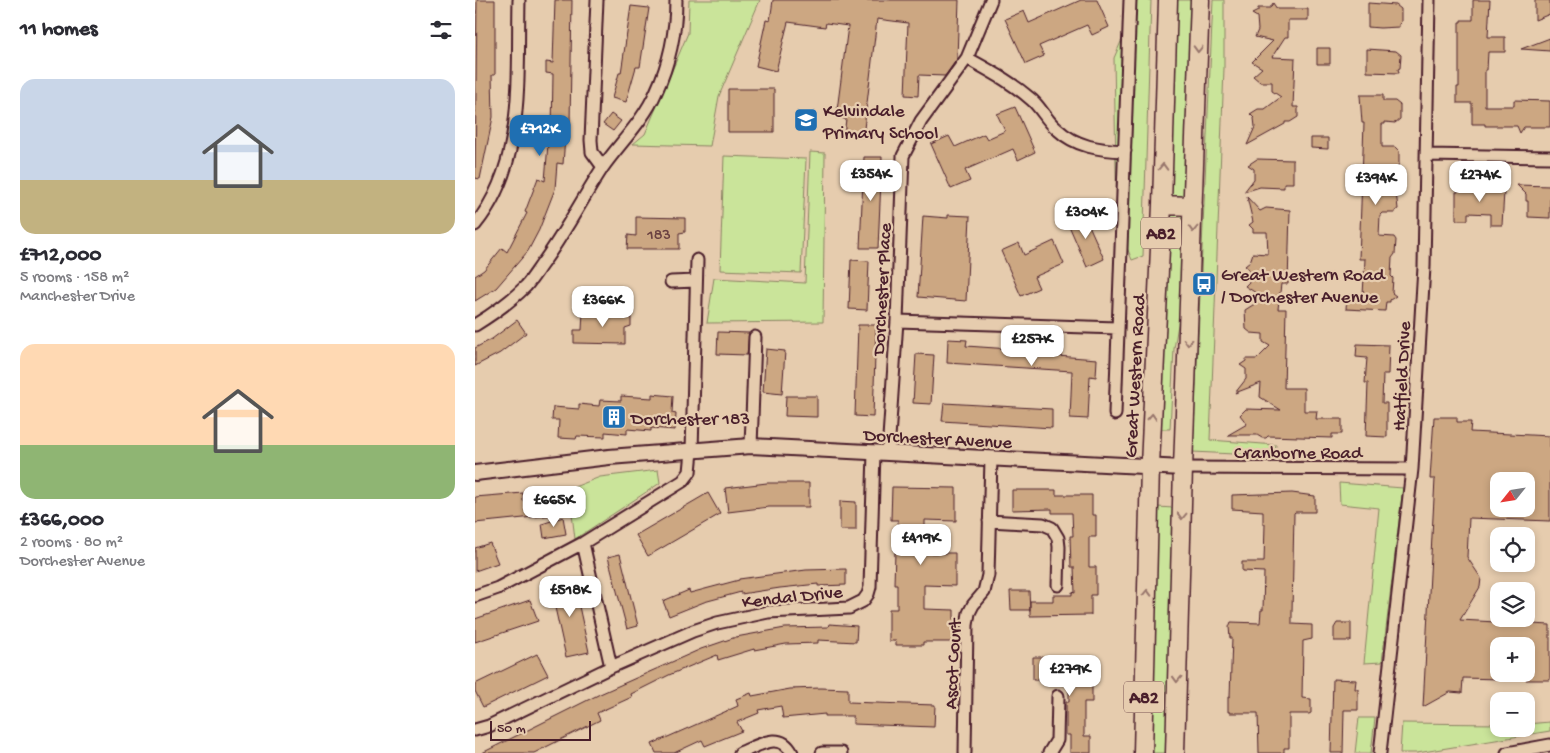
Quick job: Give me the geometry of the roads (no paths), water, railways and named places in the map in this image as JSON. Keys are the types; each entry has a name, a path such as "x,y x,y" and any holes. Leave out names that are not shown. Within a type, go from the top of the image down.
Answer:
{"main road":[{"name":"Great Western Road","path":"1143,753 1150,466 1162,205 1168,0"},
{"name":"A82","path":"1175,753 1200,0"},
{"path":"1162,205 1193,206"}],"street":[{"path":"475,225 499,185 513,142 516,109 519,0"},
{"path":"597,0 591,140 592,152 603,167"},
{"path":"475,325 512,299 527,284 551,252 603,167 638,122 655,95 663,75 676,26 676,0"},
{"name":"Dorchester Place","path":"881,452 897,321 903,156 921,121 967,58 991,0"},
{"name":"Great Western Road","path":"1115,414 1130,0"},
{"name":"Hatfield Drive","path":"1380,753 1412,469 1424,267 1429,0"},
{"path":"967,58 1006,79 1034,102 1057,130 1083,146 1102,150 1125,151"},
{"path":"1427,155 1550,157"},
{"path":"475,596 499,588 583,543 683,481 690,472 697,260"},
{"path":"671,282 696,281"},
{"path":"897,321 1117,328"},
{"path":"751,446 755,337"},
{"name":"Dorchester Avenue","path":"475,473 590,459 751,446 1183,468"},
{"name":"Kendal Drive","path":"475,730 497,722 693,630 768,612 849,608 863,601 870,587 881,452"},
{"name":"Ascot Court","path":"965,753 967,625 969,613 986,586 988,575 991,458"},
{"name":"Cranborne Road","path":"1183,468 1412,469"},
{"path":"989,521 1043,524 1052,528 1058,538 1059,547 1058,585"},
{"path":"583,543 611,667"},
{"path":"1049,753 1057,740 1058,696"},
{"path":"740,753 776,740 788,746 791,753"},
{"path":"1507,753 1550,745"},
{"path":"822,753 841,753"}],"place":[{"name":"Kelvindale Primary School","path":"806,120"},
{"name":"Great Western Road / Dorchester Avenue","path":"1204,284"},
{"name":"Dorchester 183","path":"614,417"}]}
